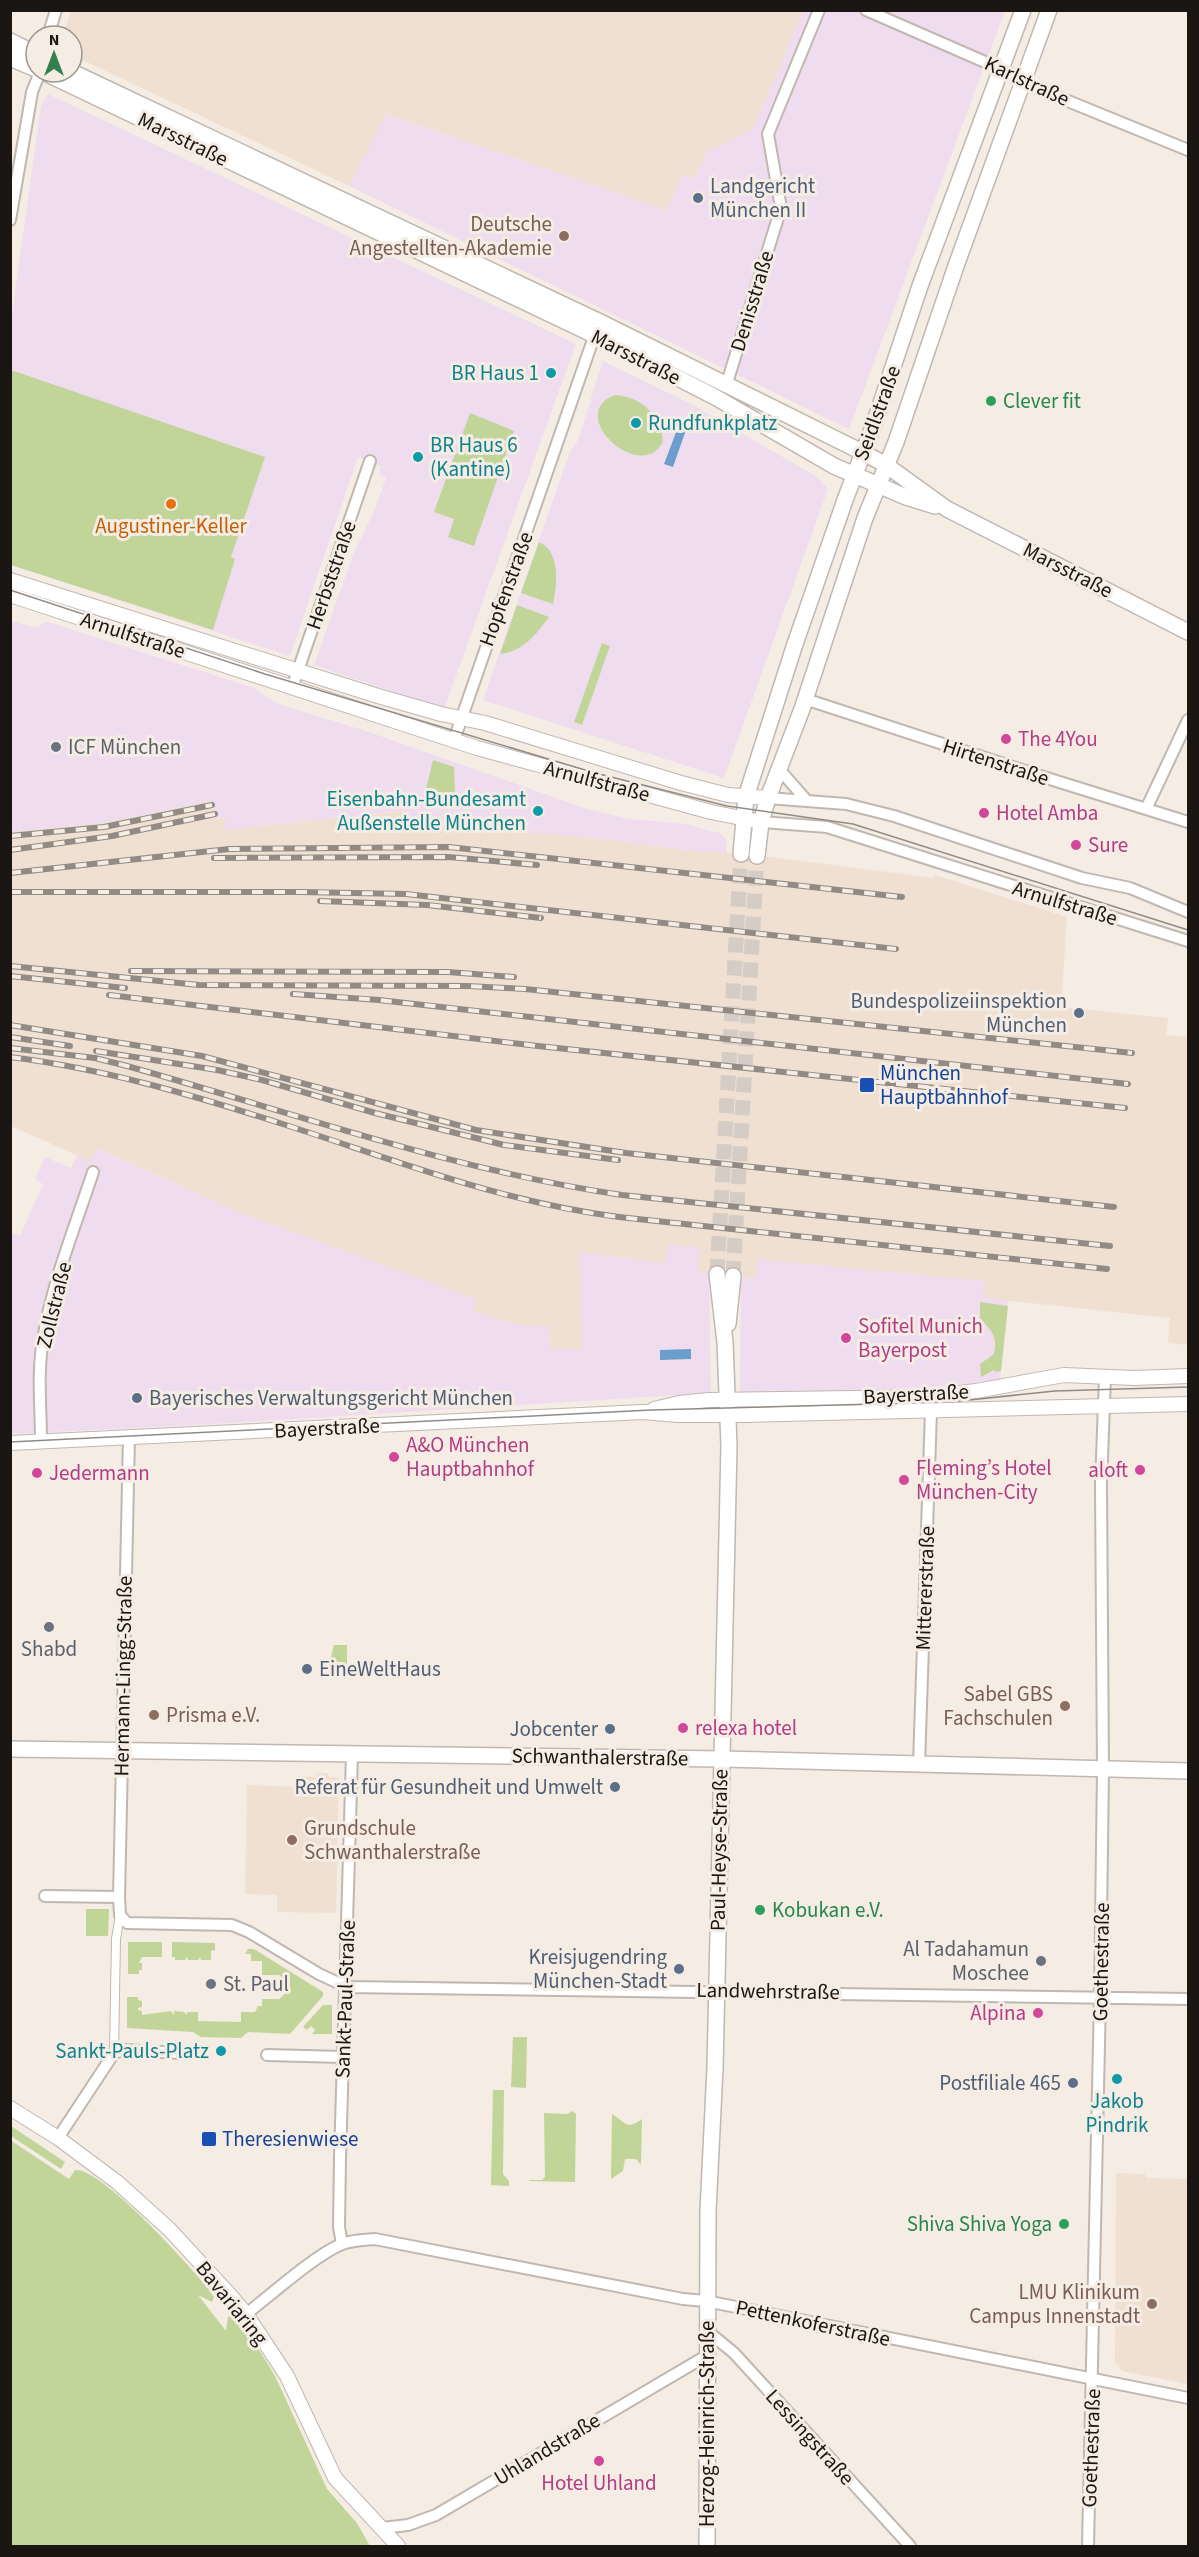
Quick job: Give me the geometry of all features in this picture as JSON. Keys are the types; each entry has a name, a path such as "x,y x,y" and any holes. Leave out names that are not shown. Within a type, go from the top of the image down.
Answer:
{"main road":[{"name":"Seidlstraße","path":"741,854 746,797 794,647 864,453 920,286 1023,10"},
{"name":"Seidlstraße","path":"757,856 761,822 768,798 805,699 877,485 1049,10"},
{"path":"10,41 24,48"},
{"path":"10,58 24,64"},
{"name":"Marsstraße","path":"84,78 327,200 864,453 886,465 947,509 1188,632"},
{"name":"Marsstraße","path":"68,84 327,200"},
{"name":"Marsstraße","path":"597,329 827,463 906,497 947,509"},
{"path":"717,1274 725,1341"},
{"path":"725,1341 733,1276"},
{"name":"Paul-Heyse-Straße","path":"706,2301 722,1759 728,1407 725,1341"},
{"name":"Schwanthalerstraße","path":"10,1749 722,1759 1188,1771"},
{"name":"Herzog-Heinrich-Straße","path":"706,2301 707,2547"}],"street":[{"name":"Denisstraße","path":"726,386 781,208 768,134 819,10"},
{"name":"Karlstraße","path":"866,10 1000,69 1023,82 1188,150"},
{"path":"10,220 32,92 36,84"},
{"name":"Hopfenstraße","path":"454,740 597,329"},
{"name":"Herbststraße","path":"292,688 370,461"},
{"name":"Arnulfstraße","path":"10,580 388,699 485,723 681,783 746,797 846,804 894,816 1082,878 1130,888 1188,912"},
{"name":"Arnulfstraße","path":"10,595 454,740 680,804 743,819 828,827 1188,941"},
{"name":"Hirtenstraße","path":"805,699 1188,822"},
{"path":"1147,807 1188,720"},
{"path":"779,770 808,801"},
{"name":"Zollstraße","path":"41,1442 40,1361 43,1340 59,1277 93,1172"},
{"name":"Bayerstraße","path":"728,1407 930,1397 1064,1375 1188,1376"},
{"name":"Goethestraße","path":"1088,2547 1101,1998 1103,1770 1101,1484 1105,1377"},
{"name":"Bayerstraße","path":"10,1443 643,1412 678,1403 728,1407 931,1411 1188,1404"},
{"name":"Mittererstraße","path":"919,1764 931,1411"},
{"name":"Hermann-Lingg-Straße","path":"120,1915 118,1897 129,1437"},
{"name":"Sankt-Paul-Straße","path":"342,2244 339,2227 352,1754"},
{"path":"45,1896 118,1897"},
{"path":"120,1915 127,1923 133,1924 227,1924 242,1928 319,1974 347,1987"},
{"path":"58,2138 114,2053 116,1939 120,1915"},
{"name":"Landwehrstraße","path":"347,1987 1188,1998"},
{"path":"114,2053 123,2050 180,2052"},
{"path":"267,2055 343,2057"},
{"name":"Bavariaring","path":"10,2108 58,2138 117,2182 169,2229 246,2314 287,2376 335,2478 398,2547"},
{"name":"Pettenkoferstraße","path":"246,2314 342,2244 359,2240 395,2242 661,2295 706,2301 1188,2398"},
{"name":"Lessingstraße","path":"706,2330 734,2353 910,2547"},
{"name":"Uhlandstraße","path":"382,2528 408,2525 436,2515 706,2356"}],"shaded area":[{"path":"803,10 753,128 712,150 708,148 694,179 683,174 666,211 386,114 349,186 84,61 84,24 67,24 71,11"},
{"path":"803,11 1005,11 849,429 349,186 385,114 666,211 683,174 694,179 708,148 753,128"},
{"path":"48,94 576,344 444,709 314,665 353,555 376,507 386,478 379,475 381,466 358,457 290,656 11,565 11,321 41,106"},
{"path":"603,361 695,406 817,477 828,489 724,778 483,700 570,452 578,440"},
{"path":"10,621 38,628 48,622 254,688 278,704 366,731 587,809 629,819 680,823 720,833 726,839 727,853 707,853 603,839 477,828 477,820 408,822 402,811 224,830 224,817 216,819 211,801 103,823 11,832"},
{"path":"211,801 216,819 225,817 225,830 402,811 408,822 477,820 477,828 602,839 706,853 707,851 770,857 934,878 935,875 1067,917 1061,1007 1168,1018 1166,1035 1188,1037 1188,1345 1168,1343 1170,1318 983,1298 985,1281 758,1259 755,1278 697,1272 700,1248 669,1244 666,1263 579,1252 582,1349 550,1349 549,1327 515,1324 473,1311 476,1299 241,1213 97,1148 90,1161 11,1126 11,832 103,823"},
{"path":"96,1148 241,1213 477,1299 474,1311 515,1324 549,1327 550,1349 581,1349 579,1252 665,1263 668,1244 700,1248 697,1272 709,1273 711,1393 213,1424 11,1434 10,1233 20,1236 43,1184 35,1179 45,1157 71,1168 77,1155 90,1160"},
{"path":"757,1259 985,1281 984,1298 1008,1301 1000,1382 954,1391 740,1394 741,1277 755,1278"},
{"name":"Grundschule Schwanthalerstraße","path":"316,1773 328,1773 329,1777 339,1778 336,1913 277,1912 277,1895 245,1894 247,1785 301,1787 302,1776 316,1777"},
{"name":"LMU Klinikum Campus Innenstadt","path":"1116,2173 1145,2174 1146,2178 1188,2179 1188,2384 1122,2371 1115,2362"}],"green space":[{"name":"Augustiner-Keller","path":"11,370 265,457 231,557 235,559 213,630 11,565"},
{"path":"615,395 634,399 654,416 663,442 652,453 639,455 624,451 611,442 602,430 598,416 601,404"},
{"path":"470,413 514,431 474,546 448,537 454,519 434,512"},
{"path":"539,542 551,553 556,569 553,604 521,593"},
{"path":"517,605 549,617 534,636 522,646 500,654"},
{"path":"602,643 610,646 582,725 574,722"},
{"path":"433,760 454,767 455,793 423,802"},
{"path":"980,1302 1008,1306 1001,1371 994,1370 981,1377 980,1364 994,1354 995,1342 993,1334 980,1318"},
{"path":"334,1645 347,1645 347,1669 328,1669"},
{"path":"86,1909 109,1909 108,1936 86,1936"},
{"path":"128,1942 162,1942 162,1957 142,1957 139,1963 142,1963 142,1970 139,1970 139,1974 128,1974"},
{"path":"172,1942 215,1943 215,1950 211,1951 211,1960 201,1960 200,1957 198,1960 188,1960 187,1957 185,1960 175,1960 175,1957 172,1957"},
{"path":"248,1949 254,1949 323,1992 323,1996 290,2034 248,2032 241,2038 201,2037 193,2032 127,2028 127,1997 138,1997 138,2000 142,2001 142,2007 138,2010 142,2011 142,2015 171,2011 174,2015 174,2011 184,2012 187,2015 187,2012 198,2012 198,2021 241,2022 241,2012 255,2012 258,2006 262,2006 262,1999 279,1999 287,1992 287,1982 279,1975 262,1975 262,1961 251,1961 251,1954 245,1954"},
{"path":"323,2005 332,2005 332,2034 312,2034 315,2030 311,2026 307,2030 303,2027"},
{"path":"513,2037 527,2037 526,2088 511,2087"},
{"path":"493,2090 504,2090 503,2174 509,2181 509,2186 491,2185"},
{"path":"572,2111 576,2114 575,2182 529,2181 542,2180 545,2177 544,2113 568,2114"},
{"path":"612,2114 629,2125 642,2119 641,2165 636,2159 625,2159 623,2171 611,2179"},
{"path":"11,2126 65,2162 61,2169 11,2136"},
{"path":"10,2140 69,2179 75,2170 87,2173 104,2184 144,2219 208,2288 214,2297 212,2302 198,2295 226,2331 228,2317 234,2314 240,2319 275,2376 327,2489 357,2523 370,2546 11,2546"}],"water":[{"path":"678,427 686,430 673,467 664,464"},
{"path":"691,1349 691,1359 660,1360 660,1350"}],"tunnel":[{"path":"717,1274 741,854"},
{"path":"733,1276 757,856"}],"tram line":[{"path":"10,590 265,674 595,773 727,806 853,824 1188,930"},
{"path":"10,1442 651,1410 950,1402 1055,1391 1188,1387"}],"railway":[{"path":"10,836 104,827 212,805"},
{"path":"10,850 112,836 215,814"},
{"path":"10,873 229,849 449,847 902,897"},
{"path":"214,858 449,857 537,865"},
{"path":"10,892 406,894 896,949"},
{"path":"320,901 427,905 541,918"},
{"path":"10,966 199,985 468,986 525,989 1132,1053"},
{"path":"131,971 448,972 514,977"},
{"path":"10,976 125,988"},
{"path":"293,994 379,1000 1128,1084"},
{"path":"109,995 538,1046 1125,1108"},
{"path":"10,1025 202,1056 476,1130 626,1153 1114,1207"},
{"path":"10,1037 70,1046"},
{"path":"10,1048 95,1058 434,1155 559,1184 622,1195 1110,1246"},
{"path":"96,1051 217,1070 262,1080 375,1113 504,1145 618,1160"},
{"path":"10,1057 82,1069 152,1085 494,1192 577,1211 1107,1269"}],"place":[{"name":"Landgericht München II","path":"698,198"},
{"name":"Deutsche Angestellten-Akademie","path":"564,236"},
{"name":"BR Haus 1","path":"551,373"},
{"name":"Clever fit","path":"991,401"},
{"name":"Rundfunkplatz","path":"636,423"},
{"name":"BR Haus 6 (Kantine)","path":"418,457"},
{"name":"Augustiner-Keller","path":"171,504"},
{"name":"The 4You","path":"1006,739"},
{"name":"ICF München","path":"56,747"},
{"name":"Eisenbahn-Bundesamt Außenstelle München","path":"538,811"},
{"name":"Hotel Amba","path":"984,813"},
{"name":"Sure","path":"1076,845"},
{"name":"Bundespolizeiinspektion München","path":"1079,1013"},
{"name":"München Hauptbahnhof","path":"867,1085"},
{"name":"Sofitel Munich Bayerpost","path":"846,1338"},
{"name":"Bayerisches Verwaltungsgericht München","path":"137,1398"},
{"name":"A&O München Hauptbahnhof","path":"394,1457"},
{"name":"aloft","path":"1140,1470"},
{"name":"Jedermann","path":"37,1473"},
{"name":"Fleming’s Hotel München-City","path":"904,1480"},
{"name":"Shabd","path":"49,1627"},
{"name":"EineWeltHaus","path":"307,1669"},
{"name":"Sabel GBS Fachschulen","path":"1065,1706"},
{"name":"Prisma e.V.","path":"154,1715"},
{"name":"relexa hotel","path":"683,1728"},
{"name":"Jobcenter","path":"610,1729"},
{"name":"Referat für Gesundheit und Umwelt","path":"615,1787"},
{"name":"Grundschule Schwanthalerstraße","path":"292,1840"},
{"name":"Kobukan e.V.","path":"760,1910"},
{"name":"Al Tadahamun Moschee","path":"1041,1961"},
{"name":"Kreisjugendring München-Stadt","path":"679,1969"},
{"name":"St. Paul","path":"211,1984"},
{"name":"Alpina","path":"1038,2013"},
{"name":"Sankt-Pauls-Platz","path":"221,2051"},
{"name":"Jakob Pindrik","path":"1117,2079"},
{"name":"Postfiliale 465","path":"1073,2083"},
{"name":"Theresienwiese","path":"209,2139"},
{"name":"Shiva Shiva Yoga","path":"1064,2224"},
{"name":"LMU Klinikum Campus Innenstadt","path":"1152,2304"},
{"name":"Hotel Uhland","path":"599,2461"}]}
